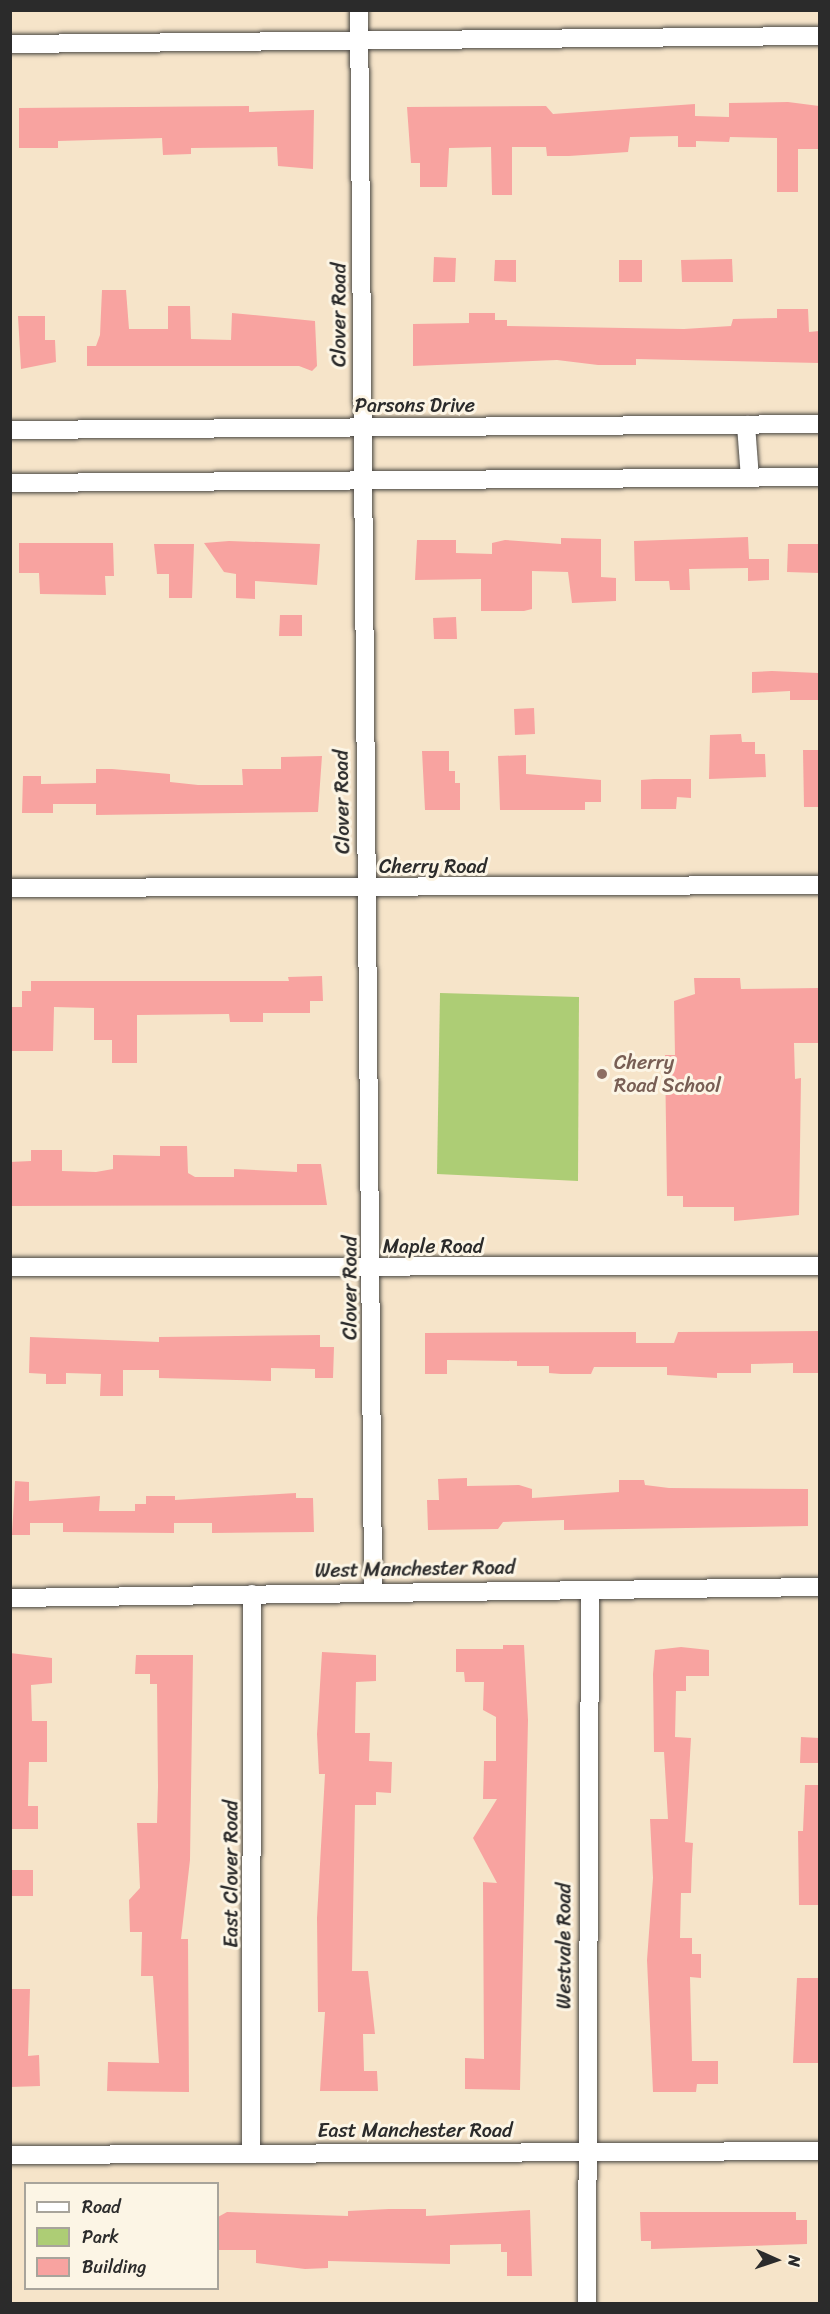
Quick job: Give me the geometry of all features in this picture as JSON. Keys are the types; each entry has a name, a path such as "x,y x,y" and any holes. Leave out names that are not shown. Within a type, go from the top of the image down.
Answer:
{"street":[{"name":"Clover Road","path":"359,10 361,480 373,1269 373,1592"},
{"path":"10,44 819,36"},
{"name":"Parsons Drive","path":"10,430 819,424"},
{"path":"746,425 750,478"},
{"path":"10,483 819,477"},
{"name":"Cherry Road","path":"10,888 819,885"},
{"name":"Maple Road","path":"10,1267 373,1269 819,1266"},
{"name":"West Manchester Road","path":"10,1598 819,1587"},
{"name":"Westvale Road","path":"587,2304 585,2152 590,1590"},
{"name":"East Clover Road","path":"251,2154 252,1594"},
{"name":"East Manchester Road","path":"10,2155 819,2151"}],"green space":[{"path":"440,993 579,997 578,1181 437,1174"}],"building":[{"path":"788,102 819,106 819,149 798,149 798,192 777,192 777,138 730,137 729,142 696,141 696,147 678,147 678,136 630,137 628,152 569,156 547,156 546,147 512,147 512,195 492,195 491,147 449,148 447,187 420,187 420,163 411,163 407,107 546,106 553,114 695,104 695,116 729,117 729,103"},
{"path":"249,106 249,112 314,110 313,169 278,166 277,147 191,148 191,154 163,155 162,138 58,141 58,148 19,148 19,108"},
{"path":"434,257 456,258 455,282 433,282"},
{"path":"732,259 733,282 682,282 681,260"},
{"path":"495,260 516,260 516,282 494,281"},
{"path":"619,260 642,260 642,282 619,282"},
{"path":"102,290 126,290 129,329 168,329 168,306 190,306 191,339 231,340 232,313 315,321 317,366 312,371 299,366 87,366 87,346 96,346 100,335"},
{"path":"777,309 808,309 809,332 819,331 819,363 636,359 636,365 598,365 557,360 413,366 413,324 469,323 469,313 495,313 495,320 507,320 507,326 684,329 731,326 733,319 777,318"},
{"path":"18,316 45,316 45,340 55,340 56,362 21,369"},
{"path":"748,537 749,559 769,559 769,580 748,581 748,568 689,569 690,590 670,590 669,581 635,581 634,541"},
{"path":"561,538 601,539 601,577 616,578 616,601 572,603 568,572 532,571 532,609 481,611 481,579 415,580 417,540 456,540 456,553 492,554 492,543 505,540 561,544"},
{"path":"229,541 320,544 317,585 255,581 255,599 236,598 236,574 224,572 204,543"},
{"path":"19,543 113,543 114,576 105,576 106,595 40,594 39,573 19,573"},
{"path":"154,544 194,544 192,598 169,598 169,574 157,574"},
{"path":"788,544 819,544 819,573 787,572"},
{"path":"280,615 302,615 302,636 279,636"},
{"path":"456,617 457,639 434,639 433,618"},
{"path":"752,672 818,673 818,700 790,700 790,691 752,693"},
{"path":"534,708 535,734 515,735 514,709"},
{"path":"741,734 742,742 755,742 755,754 765,754 766,777 709,779 710,735"},
{"path":"803,750 819,750 819,807 804,807"},
{"path":"422,751 449,751 449,771 455,771 455,783 460,783 460,810 425,810"},
{"path":"526,755 526,774 601,780 601,802 585,802 585,810 500,810 498,756"},
{"path":"322,756 318,812 96,815 96,804 53,804 53,813 22,813 23,776 41,776 41,784 96,783 96,769 112,769 170,774 170,782 198,785 243,785 242,769 281,769 281,757"},
{"path":"691,779 691,798 677,797 676,809 641,809 641,780"},
{"path":"322,976 323,1001 310,1001 310,1013 263,1013 263,1022 230,1022 229,1014 137,1015 137,1063 112,1063 112,1040 94,1040 94,1008 54,1007 53,1051 10,1051 10,1007 22,1007 22,991 31,991 31,981 289,981 288,977"},
{"path":"694,978 740,978 741,989 819,988 819,1043 794,1043 795,1079 801,1078 799,1215 734,1221 734,1207 683,1207 683,1196 667,1196 665,1055 675,1055 674,1001 695,994"},
{"path":"160,1146 187,1146 188,1173 195,1177 234,1177 234,1169 297,1172 297,1164 321,1164 327,1205 10,1206 10,1162 31,1161 31,1150 62,1150 62,1171 96,1172 113,1169 113,1155 160,1156"},
{"path":"819,1331 819,1373 793,1373 793,1363 751,1364 751,1373 717,1373 717,1378 667,1375 667,1367 594,1367 591,1374 561,1374 549,1373 549,1366 517,1366 517,1361 447,1360 447,1374 425,1374 425,1333 636,1332 636,1343 674,1343 678,1332"},
{"path":"320,1335 320,1347 334,1347 333,1378 315,1378 315,1369 271,1368 271,1381 159,1378 159,1370 123,1370 123,1396 100,1396 101,1374 66,1373 66,1384 46,1384 46,1374 29,1373 30,1337 159,1342 159,1337"},
{"path":"467,1478 467,1486 519,1485 532,1489 532,1498 619,1492 619,1480 644,1480 645,1485 669,1488 808,1489 808,1526 564,1530 564,1520 503,1522 498,1529 428,1530 427,1500 439,1500 438,1479"},
{"path":"15,1481 29,1482 29,1501 100,1496 99,1511 135,1511 135,1504 146,1504 146,1496 175,1496 175,1500 296,1493 296,1498 313,1498 314,1532 212,1533 212,1523 174,1523 174,1533 63,1532 63,1523 30,1523 30,1535 12,1535"},
{"path":"503,1645 524,1645 528,1720 520,2090 465,2089 465,2058 484,2059 483,1882 497,1883 473,1838 497,1799 483,1799 484,1761 496,1761 496,1717 483,1710 484,1682 465,1682 464,1672 456,1672 456,1649 503,1649"},
{"path":"681,1647 709,1650 709,1676 686,1676 686,1691 676,1691 675,1737 691,1738 685,1842 693,1843 691,1893 681,1893 680,1938 692,1938 692,1954 701,1954 701,1978 690,1977 692,2061 718,2061 718,2084 697,2084 696,2092 653,2092 647,1960 653,1878 650,1819 668,1819 664,1752 654,1752 653,1674 655,1650"},
{"path":"322,1652 376,1655 376,1681 356,1682 355,1733 370,1733 369,1761 392,1762 391,1793 376,1792 376,1805 355,1805 352,1971 368,1971 375,2034 363,2034 364,2071 377,2071 378,2091 320,2091 325,2012 318,2012 317,1918 325,1774 319,1774 317,1734"},
{"path":"10,1653 52,1658 52,1683 31,1685 32,1721 47,1721 47,1762 29,1762 28,1806 38,1806 38,1829 10,1829"},
{"path":"136,1655 193,1655 190,1860 181,1939 188,1939 189,2092 107,2091 108,2062 159,2063 153,1976 141,1976 142,1932 130,1932 129,1900 140,1888 137,1823 157,1823 158,1787 157,1684 150,1684 150,1674 135,1674"},
{"path":"801,1737 819,1738 819,1763 800,1763"},
{"path":"805,1785 819,1785 819,1905 799,1905 798,1831 803,1831"},
{"path":"10,1870 33,1870 33,1896 10,1896"},
{"path":"797,1978 819,1978 819,2063 793,2063"},
{"path":"10,1989 30,1989 28,2056 39,2055 40,2086 10,2087"},
{"path":"426,2209 426,2216 530,2210 532,2276 507,2276 507,2252 501,2252 501,2244 450,2245 450,2264 328,2261 328,2268 305,2269 256,2263 256,2250 219,2250 219,2216 227,2212 348,2216 348,2211"},
{"path":"640,2212 796,2212 796,2220 807,2220 807,2244 651,2249 651,2241 641,2241"}],"place":[{"name":"Cherry Road School","path":"602,1074"}]}
